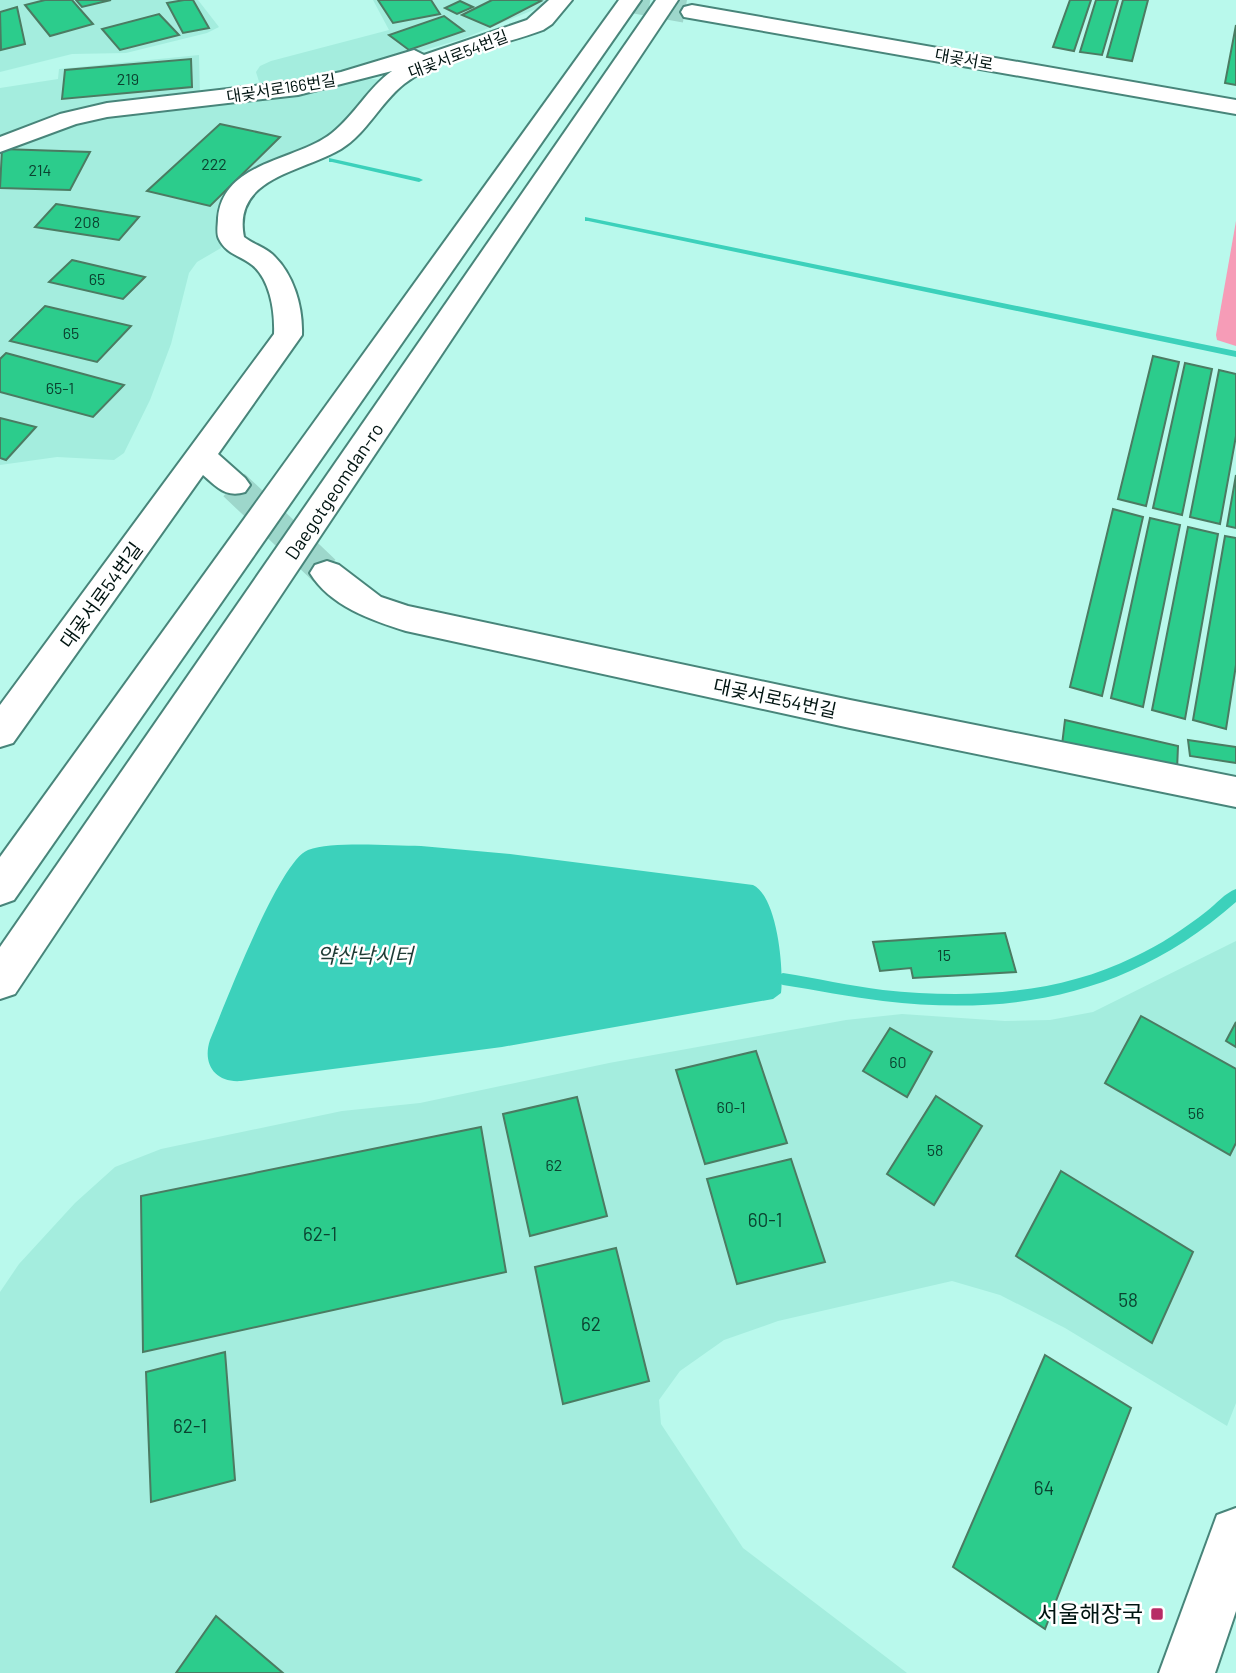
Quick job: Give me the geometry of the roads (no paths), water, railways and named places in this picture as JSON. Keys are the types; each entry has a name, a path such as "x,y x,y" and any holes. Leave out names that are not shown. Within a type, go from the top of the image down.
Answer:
{"main road":[{"path":"0,888 630,0"},
{"name":"대곶서로166번길","path":"0,145 68,120 107,110 298,88 346,78 471,39 558,2"},
{"name":"대곶서로54번길","path":"0,733 288,335 284,302 268,265 262,258 233,242 229,235 230,220 244,189 264,172 334,143 346,134 386,88 406,73 535,25 544,19 558,2"},
{"name":"대곶서로","path":"680,6 1236,107"},
{"name":"Daegotgeomdan-ro","path":"0,981 680,6"},
{"path":"202,457 234,485"},
{"name":"대곶서로54번길","path":"327,573 369,606 406,618 837,712 1236,792"},
{"path":"1187,1673 1236,1534"}],"water":[{"name":"약산낙시터","path":"421,846 510,854 753,885 768,903 773,917 780,951 781,993 773,999 502,1047 241,1081 224,1079 218,1075 209,1064 210,1040 268,906 296,860 308,850 319,847"}],"waterway":[{"path":"332,160 419,180"},
{"path":"588,219 1236,354"},
{"path":"783,979 866,993 916,998 1002,998 1057,991 1113,973 1166,947 1191,931 1236,894"}],"tunnel":[{"path":"626,0 692,12"},
{"path":"234,485 327,573"}],"place":[{"name":"서울해장국","path":"1157,1614"}]}
